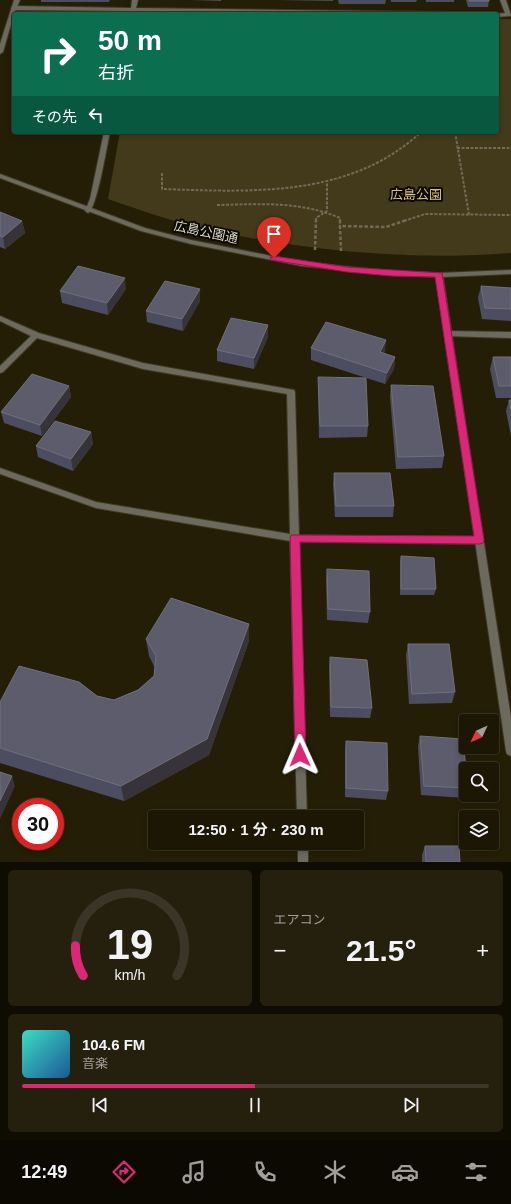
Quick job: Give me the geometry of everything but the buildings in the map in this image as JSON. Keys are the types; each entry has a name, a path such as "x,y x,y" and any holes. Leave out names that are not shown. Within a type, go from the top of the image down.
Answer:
{"street":[{"path":"13,12 17,0"},
{"path":"14,8 133,12 135,0"},
{"path":"499,15 508,15 504,0"},
{"path":"0,52 12,14"},
{"path":"88,210 93,199 107,134"},
{"name":"広島公園通","path":"0,176 143,230 191,242 302,264 391,273 439,275 511,272"},
{"path":"439,275 511,751"},
{"path":"0,318 36,335 143,366 291,392 302,810"},
{"path":"448,334 511,335"},
{"path":"0,370 36,335"},
{"path":"0,471 96,504 295,538 480,540"},
{"path":"303,850 303,862"}],"path":[{"path":"162,173 162,189 276,190 327,181 360,171 397,152 419,134"},
{"path":"455,134 469,215"},
{"path":"457,148 511,148"},
{"path":"327,181 327,211"},
{"path":"217,205 298,206 327,211 340,218 341,255"},
{"path":"315,251 316,218 327,211"},
{"path":"340,226 386,227 425,214 511,215"}],"green space":[{"name":"広島公園","path":"499,19 511,19 511,253 435,256 396,255 281,243 243,237 181,223 108,199 120,134 499,134"}],"route":[{"path":"274,258 302,264 347,269 439,275 480,540 295,538 300,755"}]}
